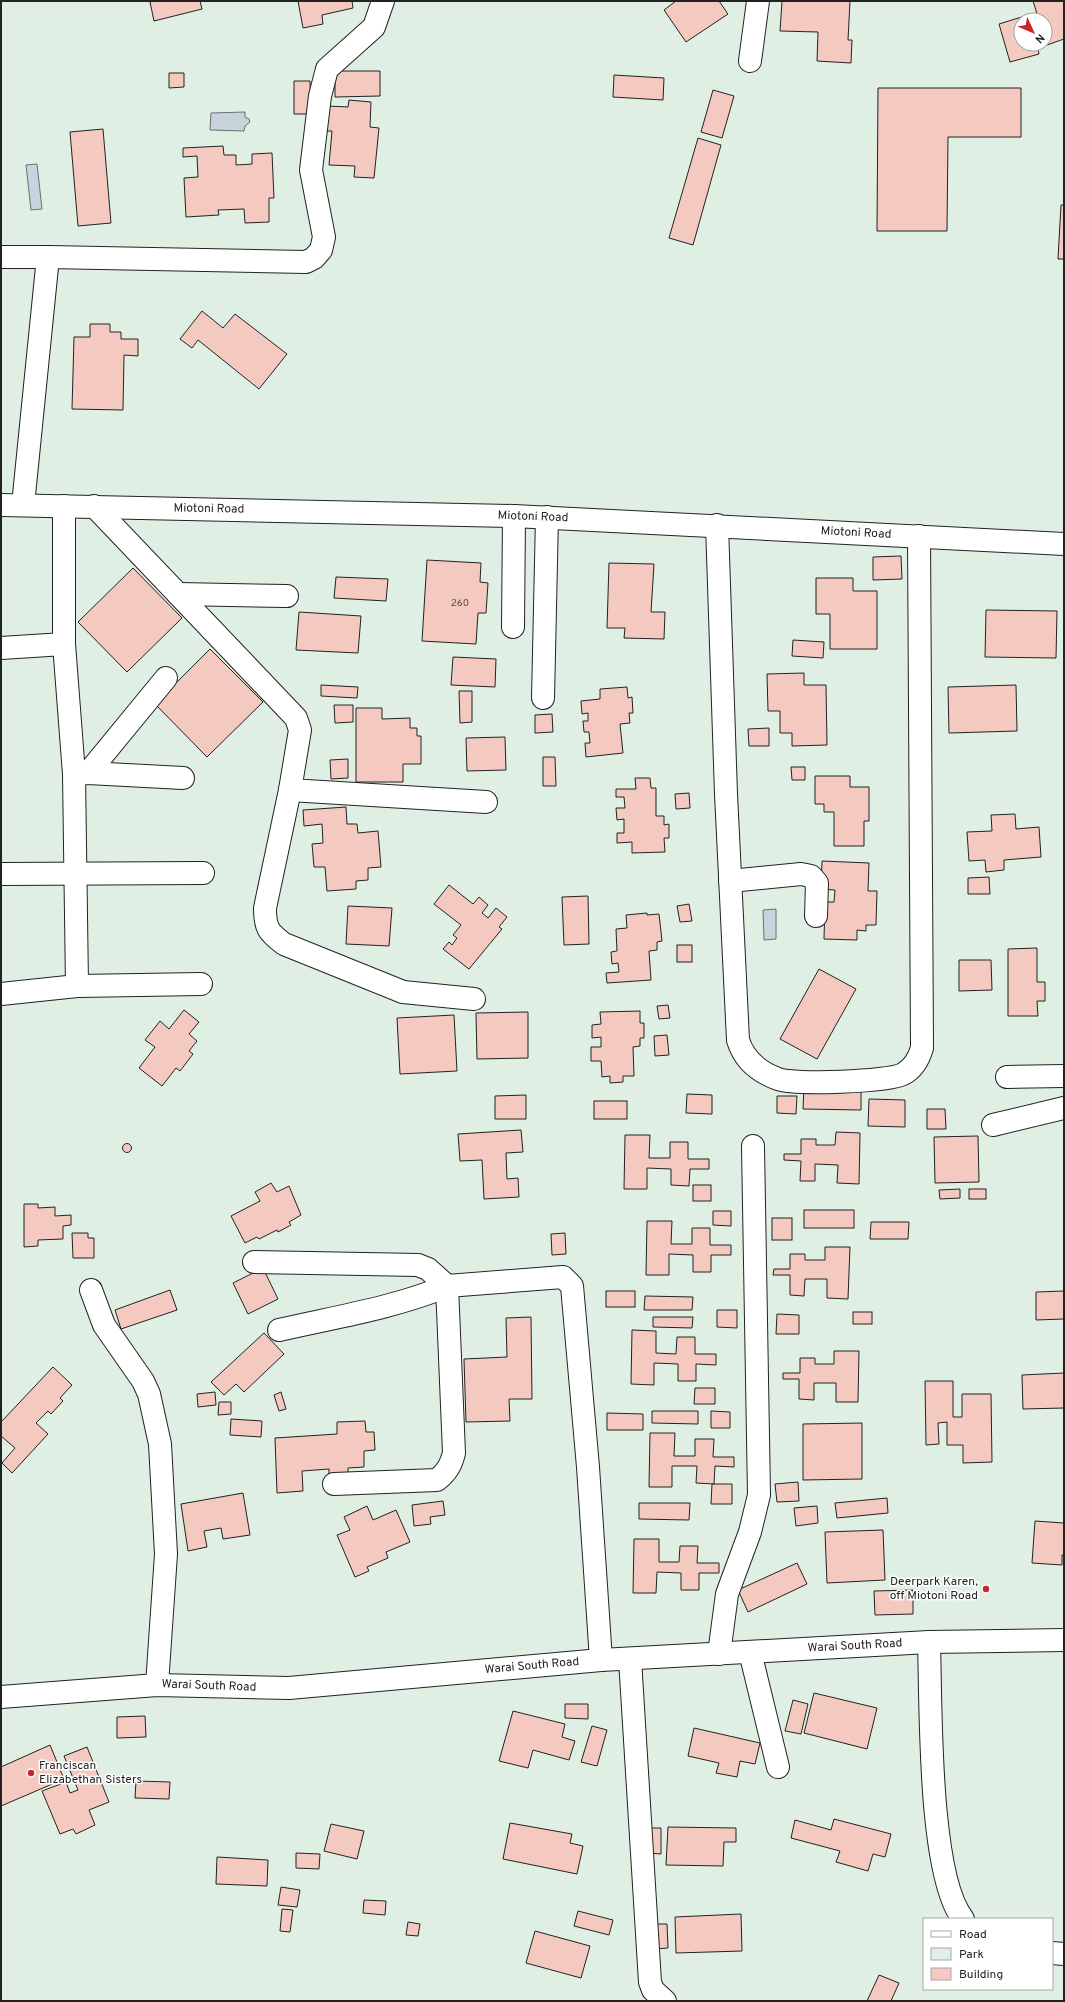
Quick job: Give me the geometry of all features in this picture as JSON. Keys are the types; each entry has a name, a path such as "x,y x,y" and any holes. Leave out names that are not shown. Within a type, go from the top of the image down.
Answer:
{"street":[{"path":"1,257 306,262 314,258 321,250 324,237 311,170 320,96 327,69 374,27 384,1"},
{"path":"750,61 758,1"},
{"path":"23,505 48,257"},
{"name":"Miotoni Road","path":"1,505 548,517 1064,544"},
{"path":"64,506 64,644 81,774 75,874 78,986"},
{"path":"94,506 296,718 300,730 290,790 265,908 265,923 271,935 284,944 403,992 474,999"},
{"path":"513,627 514,516"},
{"path":"543,698 548,517"},
{"path":"717,525 730,881 738,1040 741,1049 754,1066 780,1080 837,1082 893,1078 904,1074 913,1066 920,1056 922,1048 919,536"},
{"path":"178,594 287,596"},
{"path":"1,648 64,644"},
{"path":"81,774 166,678"},
{"path":"81,774 183,778"},
{"path":"290,790 486,802"},
{"path":"1,874 203,873"},
{"path":"730,881 801,874 812,876 817,883 816,916"},
{"path":"1,994 78,986 201,984"},
{"path":"1007,1077 1064,1076"},
{"path":"993,1125 1064,1108"},
{"path":"718,1654 727,1594 750,1532 758,1495 753,1146"},
{"path":"254,1262 418,1265 428,1269 447,1286 454,1453 449,1468 437,1480 334,1484"},
{"path":"279,1330 396,1304 447,1286 563,1278 572,1286 588,1467 601,1660"},
{"path":"91,1290 104,1325 143,1381 149,1394 160,1444 166,1554 157,1685"},
{"name":"Warai South Road","path":"1,1697 157,1685 289,1688 601,1660 928,1642 1064,1640"},
{"path":"928,1642 938,1838 947,1884 958,1912 962,1918"},
{"path":"750,1652 778,1767"},
{"path":"630,1659 650,1982 654,1990 665,2001"},
{"path":"1053,1953 1064,1954"}],"green space":[{"path":"1,1 1064,1 1064,2001 1,2001"}],"shaded area":[{"path":"245,112 245,117 249,119 250,122 245,126 244,131 210,130 211,113"},
{"path":"37,164 42,209 31,210 26,165"},
{"path":"776,909 776,939 764,940 763,910"}],"building":[{"path":"200,1 202,9 154,21 150,2"},
{"path":"298,1 352,1 353,8 322,15 323,24 303,28"},
{"path":"676,1 719,1 728,14 686,42 664,10"},
{"path":"782,1 850,1 848,40 852,40 851,63 817,61 818,32 780,31"},
{"path":"1033,1 1064,1 1064,39 1053,43 1053,12 1036,12"},
{"path":"1013,20 1013,52 1039,52 1039,54 1010,62 999,24"},
{"path":"335,71 380,71 380,96 335,97"},
{"path":"169,73 184,73 184,87 169,88"},
{"path":"614,75 664,78 663,100 613,97"},
{"path":"294,81 310,81 311,114 294,114"},
{"path":"878,88 1021,88 1021,137 948,137 947,231 877,231"},
{"path":"713,90 734,96 722,138 701,132"},
{"path":"349,100 371,102 370,127 379,128 374,178 354,177 355,166 329,165 332,131 327,131 328,106 348,107"},
{"path":"103,129 111,223 78,226 70,132"},
{"path":"698,138 721,145 693,245 669,238"},
{"path":"223,146 224,155 236,155 236,165 252,164 252,154 272,153 274,198 269,198 269,222 245,223 244,209 218,210 219,215 186,217 184,178 198,177 197,156 183,157 183,148"},
{"path":"1061,205 1064,205 1064,259 1058,259"},
{"path":"202,311 223,328 235,314 287,354 259,389 198,340 192,348 180,339"},
{"path":"90,324 110,324 110,332 121,332 121,339 138,339 138,356 124,355 123,410 72,409 74,337 90,337"},
{"path":"901,556 902,579 873,580 873,557"},
{"path":"427,560 481,563 480,582 488,583 486,613 478,613 476,644 422,641"},
{"path":"609,563 654,564 651,612 665,612 664,639 624,638 625,628 607,628"},
{"path":"133,568 182,618 127,672 78,622"},
{"path":"336,577 388,579 386,601 334,598"},
{"path":"816,578 853,578 853,591 877,591 877,649 830,649 830,614 816,614"},
{"path":"986,610 1057,611 1056,658 985,657"},
{"path":"299,612 361,616 358,653 296,650"},
{"path":"793,640 824,642 823,658 792,656"},
{"path":"210,649 263,702 207,757 155,704"},
{"path":"453,657 496,659 495,687 451,685"},
{"path":"804,673 804,685 826,685 827,745 792,746 792,733 780,733 780,711 768,711 767,674"},
{"path":"321,685 358,687 357,698 321,696"},
{"path":"1016,685 1017,731 949,733 948,687"},
{"path":"627,687 628,698 632,697 633,713 629,713 630,723 620,724 623,753 586,757 585,743 590,743 589,732 584,732 583,721 588,721 588,713 582,714 581,701 600,699 600,689"},
{"path":"459,691 472,691 472,722 460,723"},
{"path":"334,705 353,705 353,722 335,723"},
{"path":"356,708 382,708 382,719 410,718 410,728 417,728 417,736 421,736 421,764 403,764 403,782 356,782"},
{"path":"552,714 553,732 535,733 535,715"},
{"path":"769,728 769,746 749,746 748,729"},
{"path":"505,737 506,770 467,771 466,738"},
{"path":"543,757 555,757 556,786 543,786"},
{"path":"348,759 348,778 331,779 330,760"},
{"path":"791,767 805,767 805,780 792,780"},
{"path":"815,776 850,776 850,787 869,787 869,821 864,821 864,846 834,846 834,812 824,812 824,804 815,804"},
{"path":"635,778 650,778 651,788 656,788 656,816 664,816 664,825 669,824 669,838 664,838 665,852 632,853 632,842 617,843 617,833 624,833 624,819 617,820 616,808 625,808 624,797 616,797 616,789 636,789"},
{"path":"689,793 690,808 676,809 675,794"},
{"path":"346,807 347,824 357,824 358,833 378,831 381,867 368,868 368,880 356,881 356,889 327,891 325,867 314,867 312,844 323,843 322,824 304,826 303,810"},
{"path":"1015,814 1016,829 1039,827 1041,857 1004,860 1004,870 986,872 985,860 969,861 967,832 992,831 991,815"},
{"path":"822,861 869,863 868,891 877,891 876,925 866,925 866,931 857,930 857,940 824,939 825,902 834,902 835,890 821,889"},
{"path":"989,877 990,894 968,894 968,878"},
{"path":"449,885 473,904 479,897 488,905 482,913 488,918 496,908 507,917 499,927 502,929 469,969 443,949 449,942 452,945 457,938 453,935 461,925 434,904"},
{"path":"588,896 589,944 564,945 562,897"},
{"path":"689,904 692,921 680,922 677,906"},
{"path":"348,906 392,908 389,946 346,944"},
{"path":"647,913 647,915 659,914 662,941 657,942 657,950 649,951 651,980 607,983 606,973 619,972 618,963 612,964 611,952 617,951 616,929 627,928 626,915"},
{"path":"677,945 692,945 692,962 677,962"},
{"path":"1037,948 1037,982 1045,982 1045,1001 1037,1001 1038,1016 1008,1016 1008,949"},
{"path":"959,960 991,960 992,990 959,991"},
{"path":"819,969 856,989 817,1059 780,1039"},
{"path":"668,1005 670,1018 659,1019 657,1006"},
{"path":"184,1010 199,1022 189,1034 197,1041 189,1051 193,1054 180,1071 176,1068 162,1086 139,1068 155,1047 145,1040 160,1021 169,1029"},
{"path":"640,1011 640,1023 644,1023 644,1038 640,1038 640,1046 633,1047 634,1076 623,1076 623,1082 610,1083 610,1076 602,1077 601,1061 591,1061 591,1047 601,1047 601,1037 592,1038 592,1025 601,1024 600,1012"},
{"path":"528,1012 528,1058 477,1059 476,1013"},
{"path":"454,1015 457,1071 400,1074 397,1018"},
{"path":"667,1035 669,1055 655,1056 654,1036"},
{"path":"804,1086 861,1087 861,1110 803,1109"},
{"path":"687,1094 712,1095 712,1114 686,1113"},
{"path":"526,1095 526,1119 495,1119 495,1096"},
{"path":"777,1096 797,1096 796,1114 777,1113"},
{"path":"869,1099 905,1100 905,1127 868,1126"},
{"path":"594,1101 627,1101 627,1119 594,1119"},
{"path":"927,1109 945,1109 946,1129 927,1129"},
{"path":"521,1130 523,1152 506,1153 507,1179 518,1178 519,1197 484,1199 482,1160 460,1161 458,1134"},
{"path":"836,1132 860,1133 859,1184 837,1183 838,1165 815,1164 815,1181 800,1181 801,1161 784,1160 784,1154 801,1154 801,1139 816,1139 816,1145 835,1145"},
{"path":"625,1135 650,1135 649,1158 670,1158 670,1142 688,1142 688,1159 709,1159 709,1169 690,1169 689,1186 671,1185 671,1169 647,1168 647,1189 624,1189"},
{"path":"978,1136 979,1182 935,1183 934,1137"},
{"path":"125,1144 129,1144 131,1148 129,1152 125,1152 123,1150 123,1146"},
{"path":"271,1183 277,1192 289,1186 301,1215 289,1222 291,1225 278,1232 277,1230 259,1239 257,1237 245,1243 231,1216 260,1201 255,1192"},
{"path":"693,1185 711,1185 711,1201 693,1201"},
{"path":"960,1189 960,1198 940,1199 939,1190"},
{"path":"969,1189 986,1189 986,1199 969,1199"},
{"path":"24,1204 38,1204 38,1208 55,1207 55,1216 71,1215 71,1225 63,1226 63,1239 38,1240 38,1246 24,1247"},
{"path":"804,1210 854,1210 854,1228 804,1228"},
{"path":"713,1211 731,1211 731,1226 713,1225"},
{"path":"772,1218 792,1218 792,1240 772,1240"},
{"path":"647,1221 672,1221 671,1244 692,1244 692,1228 710,1228 710,1245 731,1245 731,1255 711,1255 711,1272 693,1272 693,1255 669,1254 669,1275 646,1275"},
{"path":"871,1222 909,1222 908,1239 870,1239"},
{"path":"72,1233 88,1233 88,1238 94,1238 94,1258 73,1258"},
{"path":"565,1233 566,1254 552,1255 551,1234"},
{"path":"825,1247 850,1247 848,1299 827,1298 827,1279 805,1279 804,1296 790,1295 790,1275 773,1275 774,1269 790,1269 790,1254 805,1254 805,1260 825,1260"},
{"path":"263,1268 278,1299 248,1314 233,1283"},
{"path":"170,1290 177,1310 121,1329 115,1310"},
{"path":"606,1291 635,1291 635,1307 606,1307"},
{"path":"1064,1291 1064,1319 1036,1320 1036,1292"},
{"path":"645,1296 693,1297 692,1310 644,1310"},
{"path":"717,1310 737,1310 737,1328 717,1327"},
{"path":"853,1312 872,1312 872,1324 853,1324"},
{"path":"777,1314 799,1315 799,1334 776,1334"},
{"path":"531,1317 532,1399 509,1399 510,1421 466,1422 464,1359 507,1357 506,1318"},
{"path":"653,1317 693,1317 692,1328 653,1327"},
{"path":"632,1330 656,1331 656,1353 676,1354 677,1337 695,1337 695,1354 716,1354 716,1365 696,1364 696,1381 678,1381 678,1364 654,1363 654,1385 631,1384"},
{"path":"264,1333 284,1354 244,1392 236,1384 224,1395 211,1382"},
{"path":"834,1351 859,1351 858,1402 836,1402 836,1383 814,1383 814,1400 799,1399 799,1379 783,1379 783,1373 800,1373 800,1358 815,1358 815,1364 834,1364"},
{"path":"53,1367 72,1385 60,1398 63,1401 51,1414 48,1411 36,1423 48,1434 12,1473 2,1463 15,1448 1,1436 1,1422"},
{"path":"1064,1373 1064,1408 1023,1409 1022,1375"},
{"path":"925,1381 953,1381 953,1417 962,1417 962,1394 991,1394 992,1462 963,1463 963,1445 947,1445 947,1422 938,1423 939,1444 926,1445"},
{"path":"695,1388 715,1388 715,1404 694,1404"},
{"path":"215,1392 216,1405 198,1407 197,1394"},
{"path":"281,1392 286,1409 279,1411 274,1395"},
{"path":"219,1402 231,1402 231,1414 218,1415"},
{"path":"652,1411 698,1411 698,1424 652,1423"},
{"path":"711,1411 730,1412 730,1428 711,1428"},
{"path":"607,1413 643,1414 643,1430 607,1430"},
{"path":"231,1419 262,1421 261,1437 230,1435"},
{"path":"365,1421 366,1432 374,1432 375,1450 364,1451 364,1467 348,1468 348,1478 329,1479 329,1469 302,1471 303,1491 277,1493 275,1438 337,1434 337,1422"},
{"path":"862,1423 862,1479 803,1480 803,1424"},
{"path":"650,1433 675,1433 674,1456 695,1456 695,1439 714,1439 713,1457 734,1457 734,1467 715,1466 714,1484 696,1483 697,1466 672,1466 672,1487 649,1487"},
{"path":"798,1482 799,1501 777,1502 775,1484"},
{"path":"712,1484 732,1484 732,1504 711,1504"},
{"path":"243,1493 250,1535 223,1539 221,1528 204,1531 207,1547 188,1551 181,1504"},
{"path":"887,1498 888,1513 837,1518 835,1503"},
{"path":"443,1501 445,1515 430,1517 431,1524 414,1526 412,1505"},
{"path":"639,1503 690,1503 689,1520 639,1519"},
{"path":"367,1506 373,1520 396,1510 410,1542 386,1552 388,1558 367,1567 369,1571 355,1577 337,1535 350,1530 344,1517"},
{"path":"817,1506 818,1523 796,1526 794,1508"},
{"path":"1035,1521 1064,1523 1064,1555 1062,1555 1062,1565 1032,1563"},
{"path":"883,1530 885,1580 827,1583 825,1532"},
{"path":"634,1539 659,1539 659,1562 679,1562 680,1546 698,1546 697,1563 719,1563 719,1573 699,1573 699,1590 681,1590 681,1573 657,1572 656,1593 633,1593"},
{"path":"797,1563 807,1584 748,1612 738,1590"},
{"path":"913,1590 913,1614 875,1615 874,1591"},
{"path":"814,1693 877,1708 867,1749 804,1733"},
{"path":"793,1700 808,1704 801,1734 785,1731"},
{"path":"565,1704 588,1704 588,1719 565,1718"},
{"path":"513,1711 565,1724 562,1737 575,1741 569,1760 533,1750 528,1768 499,1761"},
{"path":"145,1716 146,1737 117,1738 117,1717"},
{"path":"592,1726 607,1730 597,1766 581,1762"},
{"path":"694,1728 760,1743 755,1764 740,1761 737,1777 716,1773 719,1763 688,1756"},
{"name":"Franciscan Elizabethan Sisters","path":"50,1745 64,1779 1,1806 1,1767"},
{"path":"87,1747 109,1802 89,1810 95,1825 76,1834 73,1829 60,1834 42,1791 66,1782 70,1793 78,1790 64,1756"},
{"path":"136,1781 170,1782 169,1799 135,1798"},
{"path":"834,1819 891,1834 885,1857 873,1854 868,1871 836,1862 840,1851 791,1838 795,1820 831,1830"},
{"path":"510,1823 572,1834 570,1843 583,1846 577,1874 503,1859"},
{"path":"331,1824 364,1831 357,1859 324,1851"},
{"path":"668,1827 736,1828 736,1842 724,1842 723,1866 666,1865"},
{"path":"649,1828 661,1828 661,1854 649,1853"},
{"path":"296,1853 320,1854 319,1869 296,1868"},
{"path":"217,1857 268,1860 267,1886 216,1884"},
{"path":"281,1887 300,1890 297,1907 278,1905"},
{"path":"364,1900 386,1901 385,1915 363,1913"},
{"path":"282,1909 293,1910 290,1932 280,1931"},
{"path":"578,1911 613,1920 609,1935 574,1926"},
{"path":"741,1914 742,1951 676,1953 675,1917"},
{"path":"408,1922 420,1924 418,1936 406,1935"},
{"path":"654,1924 667,1924 668,1948 655,1949"},
{"path":"535,1931 590,1946 581,1978 526,1963"},
{"path":"879,1975 899,1983 891,2001 867,2001"}],"place":[{"name":"Deerpark Karen, off Miotoni Road","path":"986,1589"},
{"name":"Franciscan Elizabethan Sisters","path":"31,1773"}]}
